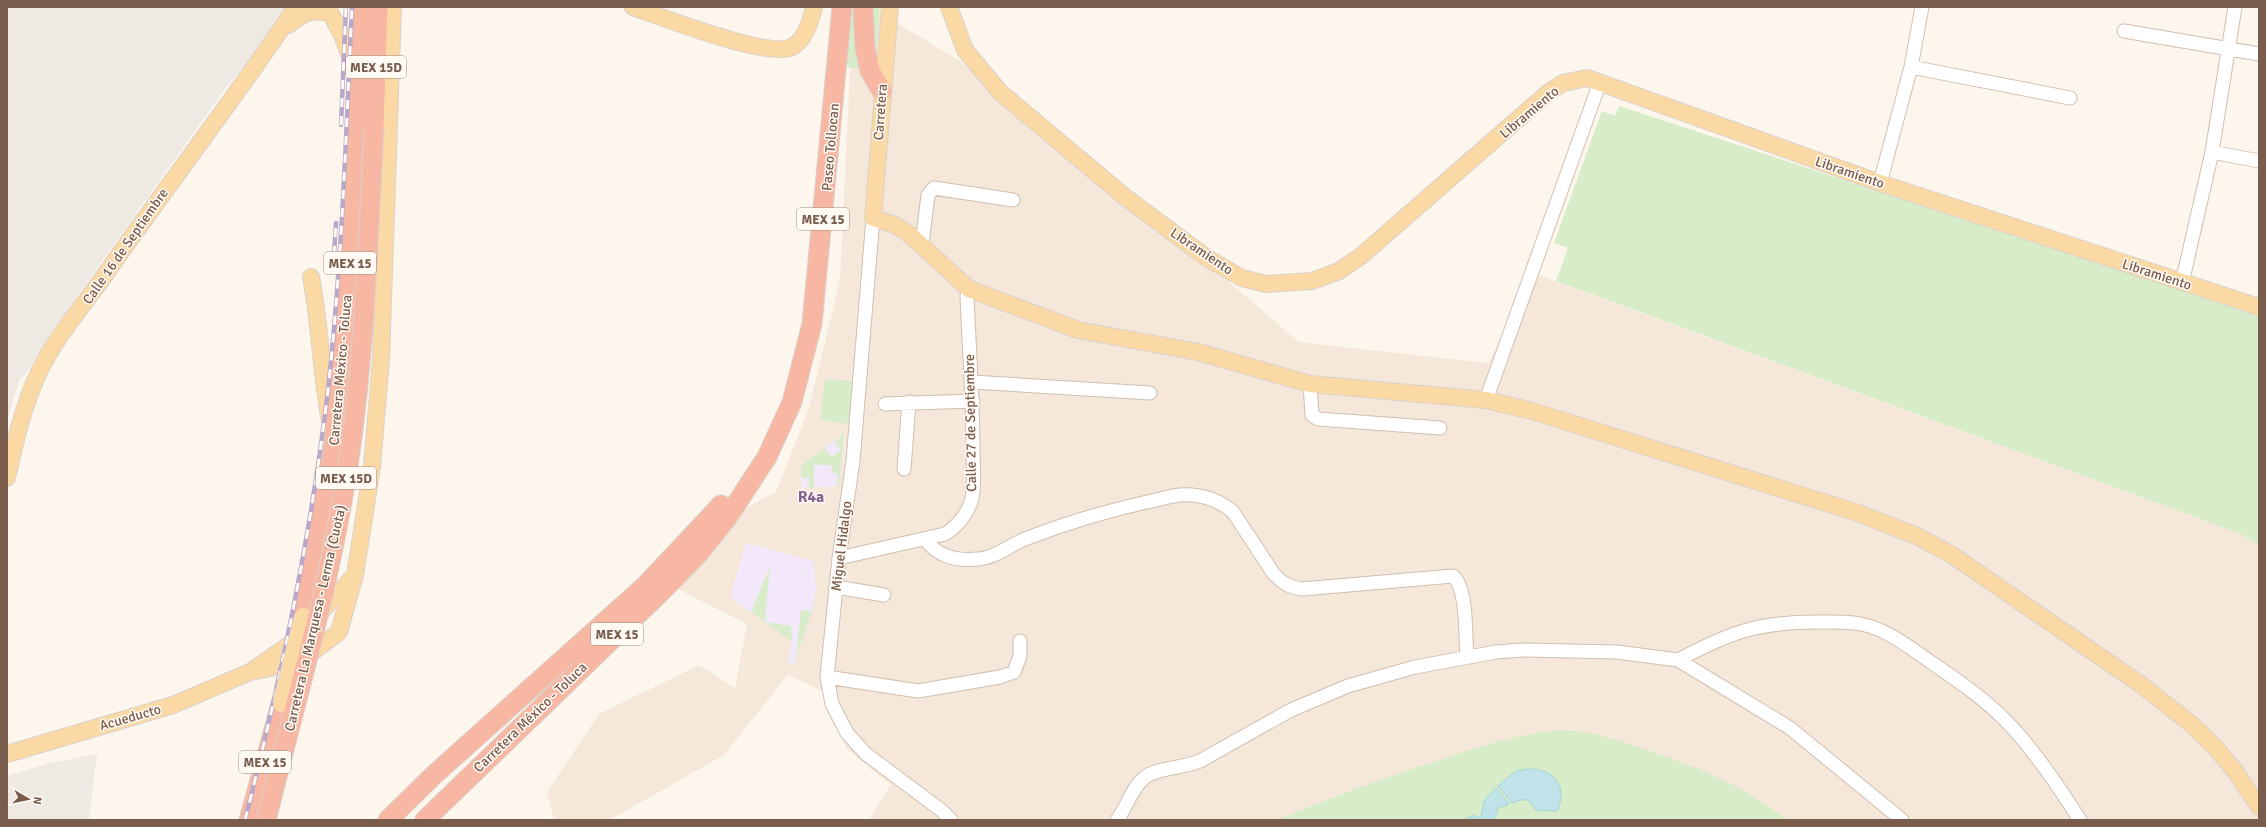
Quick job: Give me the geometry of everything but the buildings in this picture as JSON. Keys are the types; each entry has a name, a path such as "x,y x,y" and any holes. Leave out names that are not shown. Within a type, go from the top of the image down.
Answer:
{"highway":[{"name":"Carretera México - Toluca","path":"303,616 334,445 350,257 362,7"},
{"name":"Carretera La Marquesa - Lerma (Cuota)","path":"266,820 336,539 349,459 360,376 374,128 378,7"},
{"name":"Paseo Tollocan","path":"782,427 796,388 812,324 822,235 842,7"},
{"path":"863,7 865,47 870,71 882,90"},
{"name":"Carretera México - Toluca","path":"425,820 661,592 699,553 747,490 767,457 782,427"},
{"path":"388,820 434,774 582,644 672,559 706,524 727,498 758,454 782,427"},
{"name":"Carretera México - Toluca","path":"249,820 281,704"}],"main road":[{"name":"Calle 16 de Septiembre","path":"7,478 29,395 40,370 57,341 171,179 296,7"},
{"path":"250,672 285,666 306,657 339,632 354,575 372,467 381,359 393,7"},
{"path":"633,7 732,40 779,49 793,46 799,42 805,33 814,7"},
{"name":"Carretera","path":"873,218 882,90 890,7"},
{"name":"Libramiento","path":"949,7 965,50 1000,92 1125,197 1207,258 1242,278 1266,284 1312,281 1339,271 1379,242 1549,92 1563,83 1578,79 1600,82 1880,183 2259,307"},
{"path":"279,32 308,11 322,10 331,14 343,37 359,81"},
{"path":"873,218 895,225 922,244 969,289 1078,330 1198,352 1310,384 1486,400 1532,411 1855,512 1895,526 1934,544 2140,684 2176,711 2215,747 2235,771 2259,807"},
{"path":"311,277 318,314 325,400 334,445"},
{"path":"250,672 292,643 354,575"},
{"name":"Carretera México - Toluca","path":"281,704 303,616"},
{"name":"Acueducto","path":"7,754 173,705 250,672"}],"street":[{"path":"1880,183 1911,67 1922,7"},
{"path":"2182,283 2212,152 2235,7"},
{"path":"2124,30 2228,47 2259,54"},
{"path":"1911,67 2070,98"},
{"path":"1486,400 1600,82"},
{"path":"2212,152 2259,160"},
{"path":"922,244 928,195 934,188 1013,200"},
{"name":"Miguel Hidalgo","path":"873,218 853,461 839,558 827,677 832,704 847,733 866,754 941,810 952,820"},
{"name":"Calle 27 de Septiembre","path":"839,558 945,534 954,529 972,499 973,401 967,296 969,289"},
{"path":"972,382 1150,393"},
{"path":"1310,384 1312,415 1318,418 1440,428"},
{"path":"885,404 973,401"},
{"path":"904,469 909,402"},
{"path":"924,539 932,548 944,556 958,559 980,559 994,555 1043,532 1131,506 1179,495 1207,498 1224,504 1232,512 1273,573 1279,580 1290,587 1302,589 1453,576 1459,582 1463,600 1467,657"},
{"path":"836,587 884,595"},
{"path":"1678,660 1717,639 1769,624 1789,622 1845,622 1862,624 1879,630 1899,640 1952,675 2008,724 2032,752 2080,820"},
{"path":"827,677 918,691 1000,677 1014,672 1020,656 1020,641"},
{"path":"1117,820 1136,787 1144,778 1153,772 1187,766 1200,761 1291,710 1348,686 1415,667 1467,657 1496,652 1552,649 1617,652 1678,660 1790,728 1902,820"}],"shaded area":[{"path":"7,7 293,7 225,89 52,331 24,377 20,378 7,421"},
{"path":"853,7 870,7 999,84 1299,342 1488,363 1538,275 2249,537 2259,547 2259,820 868,820 891,785 847,749 822,691 788,675 724,755 610,820 554,820 547,792 599,714 699,665 735,688 747,624 674,587 739,512 776,492 809,408 840,279"},
{"path":"844,433 839,486 802,488 801,466"},
{"path":"746,543 813,561 816,589 812,611 794,664 787,662 792,641 730,597"},
{"path":"97,754 89,820 7,820 7,776 50,763"}],"green space":[{"path":"846,7 880,7 876,59 862,69 849,68 843,60"},
{"path":"1619,106 2259,316 2259,546 2241,534 1556,281 1568,248 1554,243 1602,111 1615,116"},
{"path":"825,379 852,381 849,424 820,420"},
{"path":"844,433 839,486 837,486 838,473 832,473 831,465 814,465 814,487 809,488 809,478 802,478 801,466 824,448 831,457 841,450 835,442"},
{"path":"770,567 765,622 751,612"},
{"path":"801,610 812,611 796,657"},
{"path":"765,622 791,626 792,641"},
{"path":"1571,730 1595,734 1618,740 1689,765 1740,788 1788,820 1277,820 1318,803 1401,773 1500,741 1529,734"}],"water":[{"path":"1536,769 1544,772 1551,775 1556,780 1560,786 1561,794 1557,811 1536,810 1528,800 1520,800 1512,803 1498,786 1516,771"},
{"path":"1496,788 1509,804 1498,808 1494,820 1464,820 1474,815 1475,818 1481,816 1484,801"}],"railway":[{"path":"341,125 346,7"},
{"path":"245,820 271,714 294,607 321,445 337,295 352,7"},
{"path":"334,255 336,223"}],"district":[{"name":"R4a","path":"811,496"}]}
